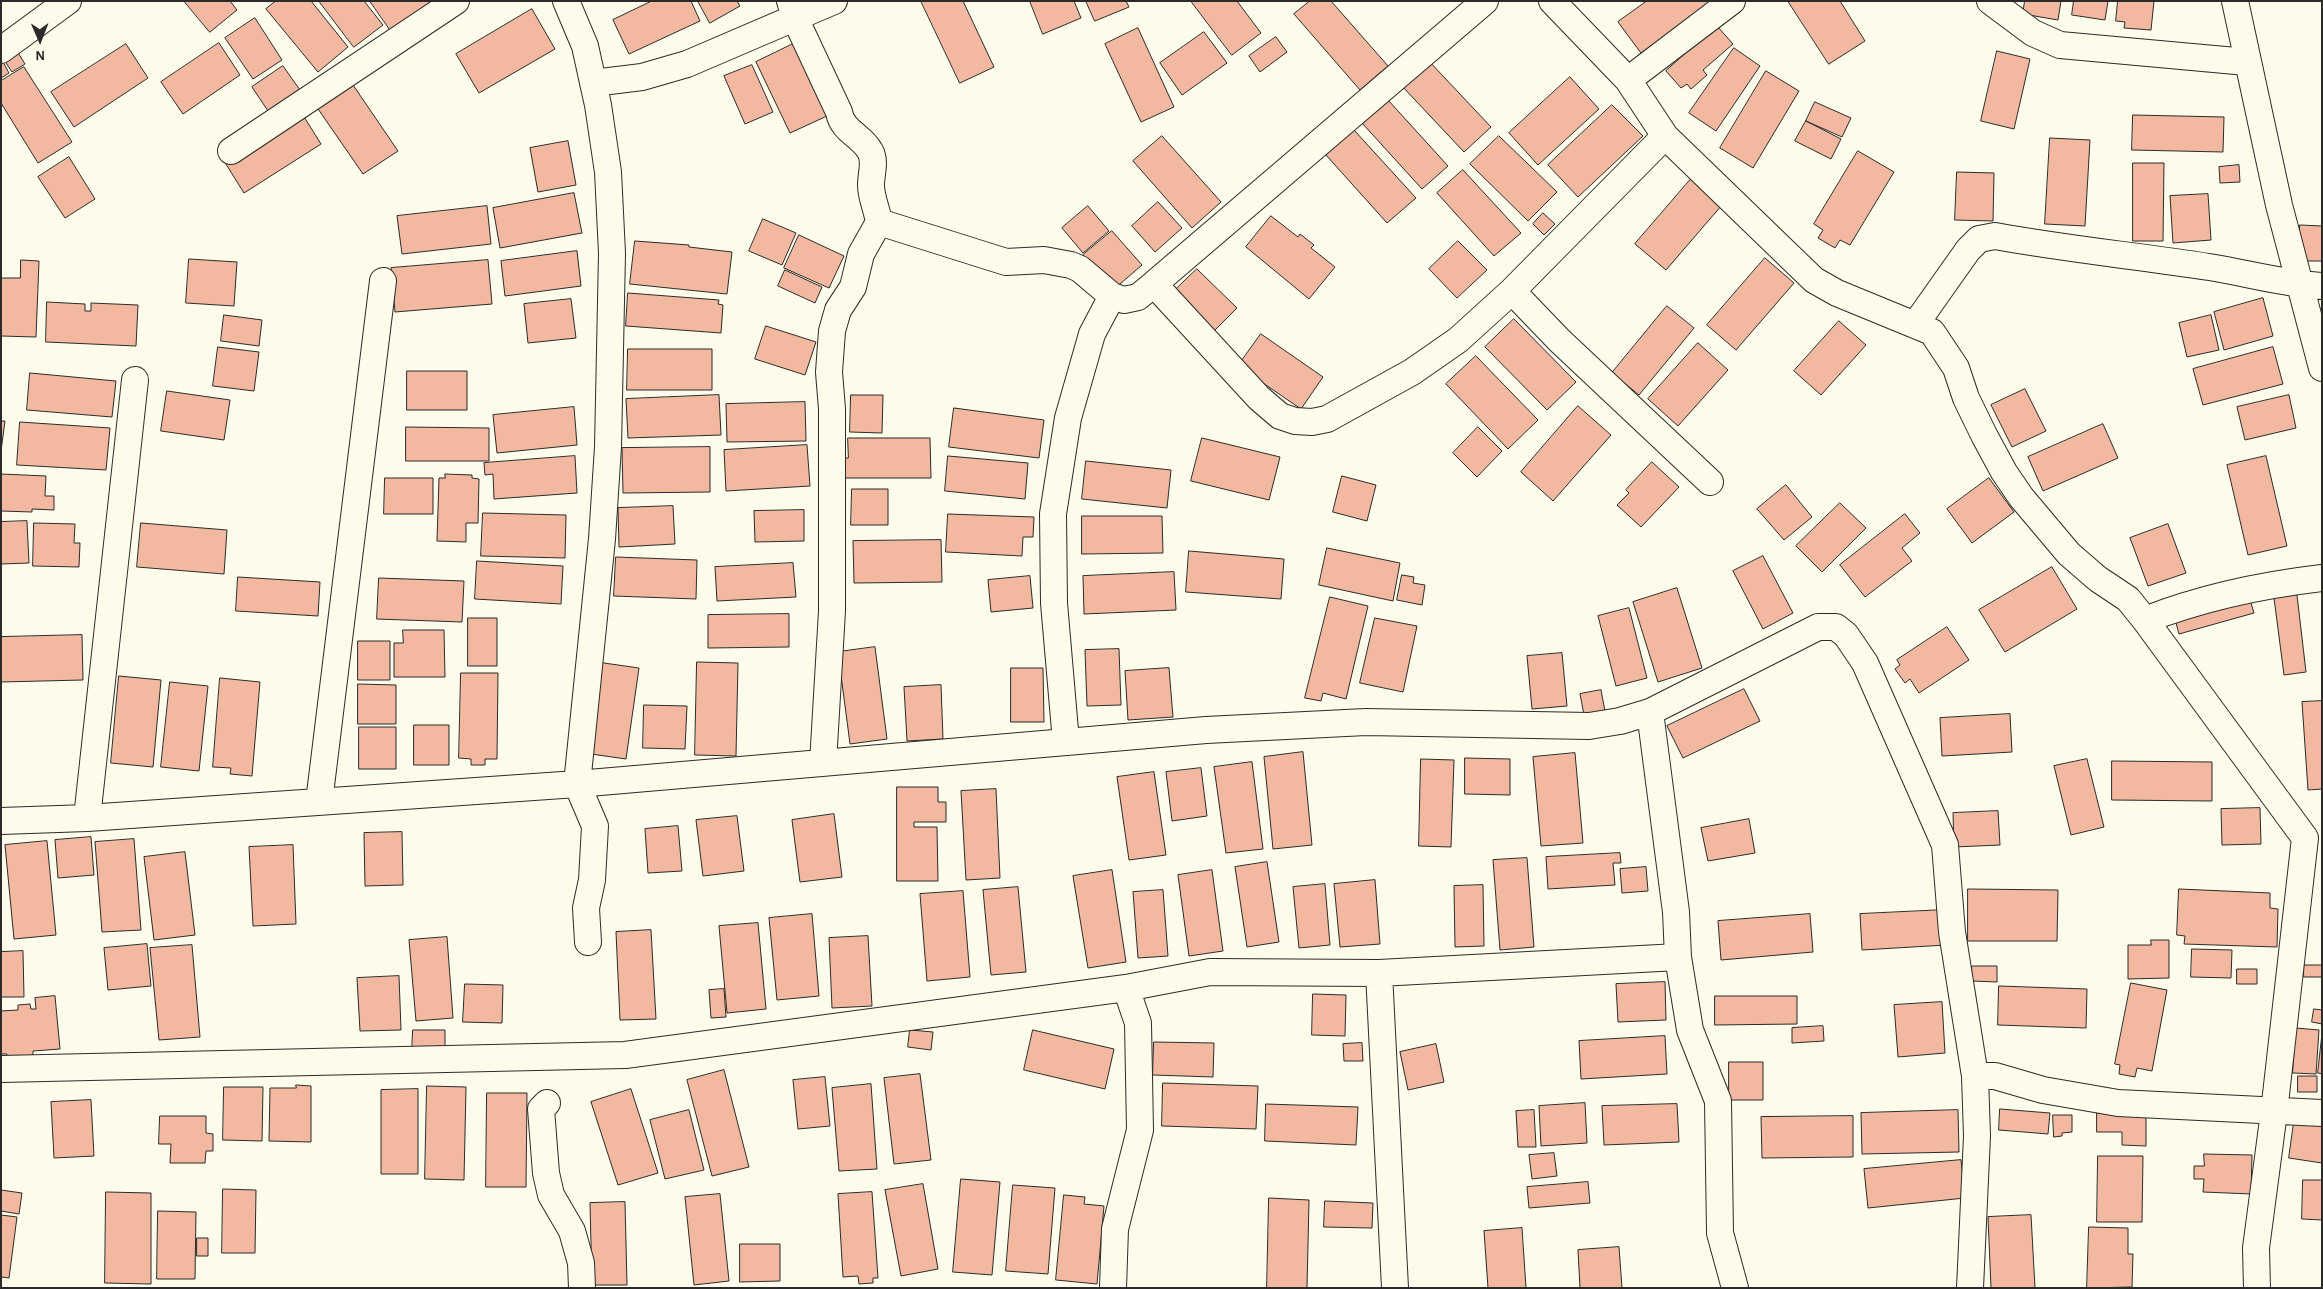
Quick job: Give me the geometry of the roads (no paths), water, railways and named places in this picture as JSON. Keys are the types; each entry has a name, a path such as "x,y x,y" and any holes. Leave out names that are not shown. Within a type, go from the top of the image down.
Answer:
{"street":[{"path":"1,50 68,1"},
{"path":"232,151 456,1"},
{"path":"593,83 642,77 672,69 792,10 834,1"},
{"path":"879,222 1006,262 1044,260 1071,265 1080,269 1112,296 1131,300 1154,284 1485,1"},
{"path":"1552,1 1628,80 1665,136 1814,280 1837,293 1932,332 1951,360 1984,435 2021,498 2069,554 2098,580 2128,599 2313,839 2256,1248 2257,1288"},
{"path":"1628,80 1732,1"},
{"path":"1990,1 2033,33 2060,46 2247,62"},
{"path":"2235,1 2279,205 2311,285 2322,368"},
{"path":"792,10 839,112 840,120 870,150 873,164 872,200 877,207 879,222 861,254 852,286 838,310 832,331 828,372 832,409 832,611 823,764"},
{"path":"571,11 585,46 593,83 608,172 611,204 612,336 602,539 577,784 595,826 592,880 586,908 588,942"},
{"path":"1154,284 1259,398 1280,416 1295,421 1312,422 1327,419 1412,372 1458,340 1512,291 1665,136"},
{"path":"1916,325 1968,250 1979,240 1995,236 2104,254 2210,267 2311,285"},
{"path":"319,802 383,281"},
{"path":"1512,291 1559,340 1710,482"},
{"path":"1066,742 1054,603 1053,514 1068,418 1092,334 1112,296"},
{"path":"87,818 135,380"},
{"path":"2145,620 2174,608 2249,590 2322,578"},
{"path":"1,821 87,818 577,784 1206,730 1366,722 1589,726 1620,721 1650,712 1818,627 1836,627 1846,635 1865,664 1945,845 1952,932 1975,1076 1977,1136 1970,1288"},
{"path":"1650,712 1676,912 1678,958 1690,1030 1718,1101 1720,1233 1735,1288"},
{"path":"1,1069 625,1055 1126,988 1210,972 1379,973 1678,958"},
{"path":"1379,973 1395,1288"},
{"path":"1113,1288 1114,1229 1140,1130 1138,1023 1126,988"},
{"path":"1975,1076 1995,1076 2043,1090 2118,1104 2322,1114"},
{"path":"547,1103 541,1109 546,1173 551,1195 572,1231 581,1263 582,1288"}]}
